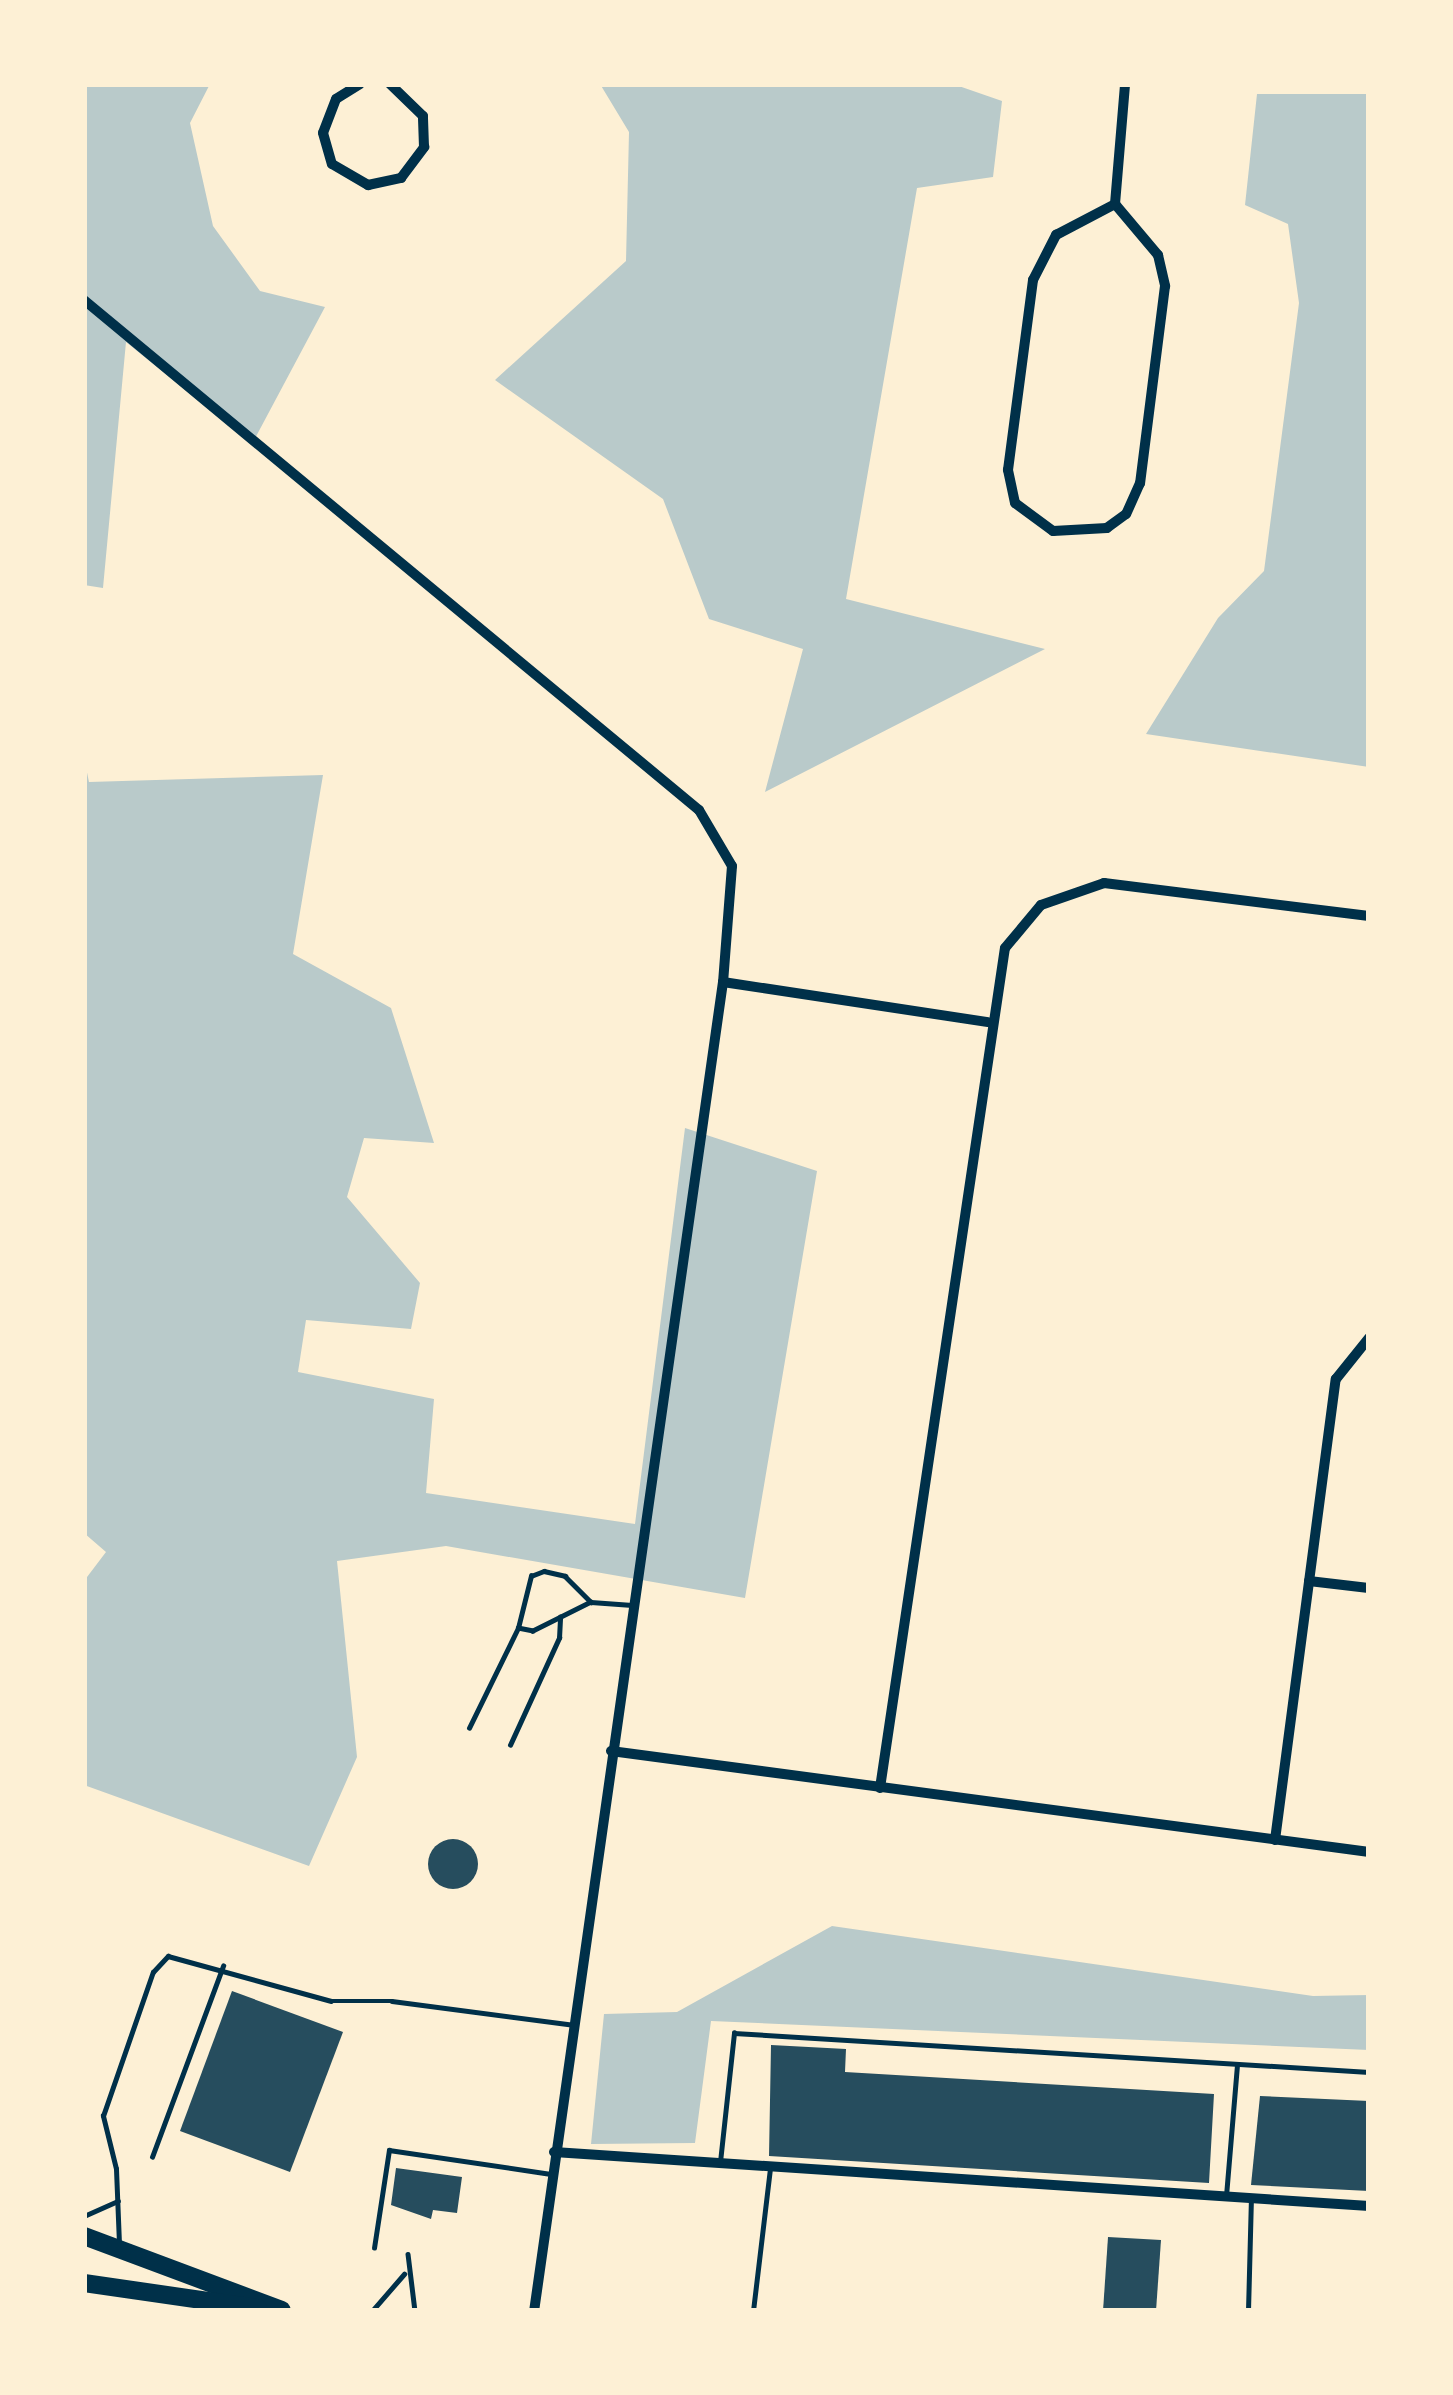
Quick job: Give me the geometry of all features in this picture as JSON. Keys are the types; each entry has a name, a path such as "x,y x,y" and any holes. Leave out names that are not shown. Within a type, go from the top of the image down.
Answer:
{"highway":[{"path":"84,2236 284,2310"},
{"path":"84,2283 186,2303 284,2310"}],"street":[{"path":"360,84 336,99 323,133 332,164 368,185 401,178 424,147 423,116 390,84"},
{"path":"1115,204 1055,235 1033,280 1008,470 1015,502 1053,531 1107,528 1126,514 1140,483 1165,286 1158,255 1115,204 1125,84"},
{"path":"84,300 699,810 732,866 723,982 535,2311"},
{"path":"880,1788 988,1022 996,973 1015,932 1041,905 1080,887 1133,883 1369,916"},
{"path":"723,982 988,1022"},
{"path":"1275,1840 1336,1379 1369,1338"},
{"path":"1309,1581 1369,1588"},
{"path":"611,1751 1369,1852"},
{"path":"554,2152 1369,2206"}],"lane":[{"path":"469,1728 518,1628 531,1576 544,1571 565,1576 591,1602"},
{"path":"518,1628 533,1631 591,1602 632,1605"},
{"path":"510,1745 559,1638 560,1617"},
{"path":"119,2250 118,2200 103,2116 153,1972 180,1954 331,2001 392,2001 574,2025"},
{"path":"152,2157 223,1966"},
{"path":"720,2162 734,2033 1369,2072"},
{"path":"1226,2196 1237,2064"},
{"path":"374,2248 389,2150 552,2174"},
{"path":"753,2311 770,2167"},
{"path":"1248,2311 1251,2198"},
{"path":"84,2216 118,2200"},
{"path":"408,2254 404,2273 415,2311"},
{"path":"372,2311 404,2273"}],"shaded area":[{"path":"84,84 210,84 190,123 213,226 260,291 325,307 252,444 126,342 103,588 84,585"},
{"path":"600,84 953,84 1002,101 993,177 917,188 846,599 1045,649 765,792 803,649 709,619 663,499 495,380 626,261 629,132"},
{"path":"1257,94 1369,94 1369,767 1146,734 1218,618 1264,571 1299,303 1288,224 1245,205"},
{"path":"84,758 89,782 323,775 293,954 391,1008 434,1143 364,1138 347,1197 420,1283 411,1329 306,1320 298,1372 434,1399 426,1493 635,1524 685,1128 817,1171 745,1598 446,1546 337,1561 357,1757 309,1866 84,1785 84,1581 106,1552 84,1533"},
{"path":"832,1926 1313,1996 1369,1995 1369,2050 711,2021 695,2143 591,2144 604,2014 677,2012"}],"building":[{"path":"443,1840 463,1840 477,1854 477,1874 463,1888 443,1888 429,1874 429,1854"},
{"path":"232,1991 343,2032 290,2172 180,2131"},
{"path":"771,2045 846,2049 845,2072 1214,2094 1209,2183 769,2156"},
{"path":"1260,2096 1369,2101 1369,2191 1251,2185"},
{"path":"396,2168 462,2177 457,2213 433,2210 431,2219 391,2205"},
{"path":"1108,2237 1161,2240 1156,2311 1103,2311"}]}
